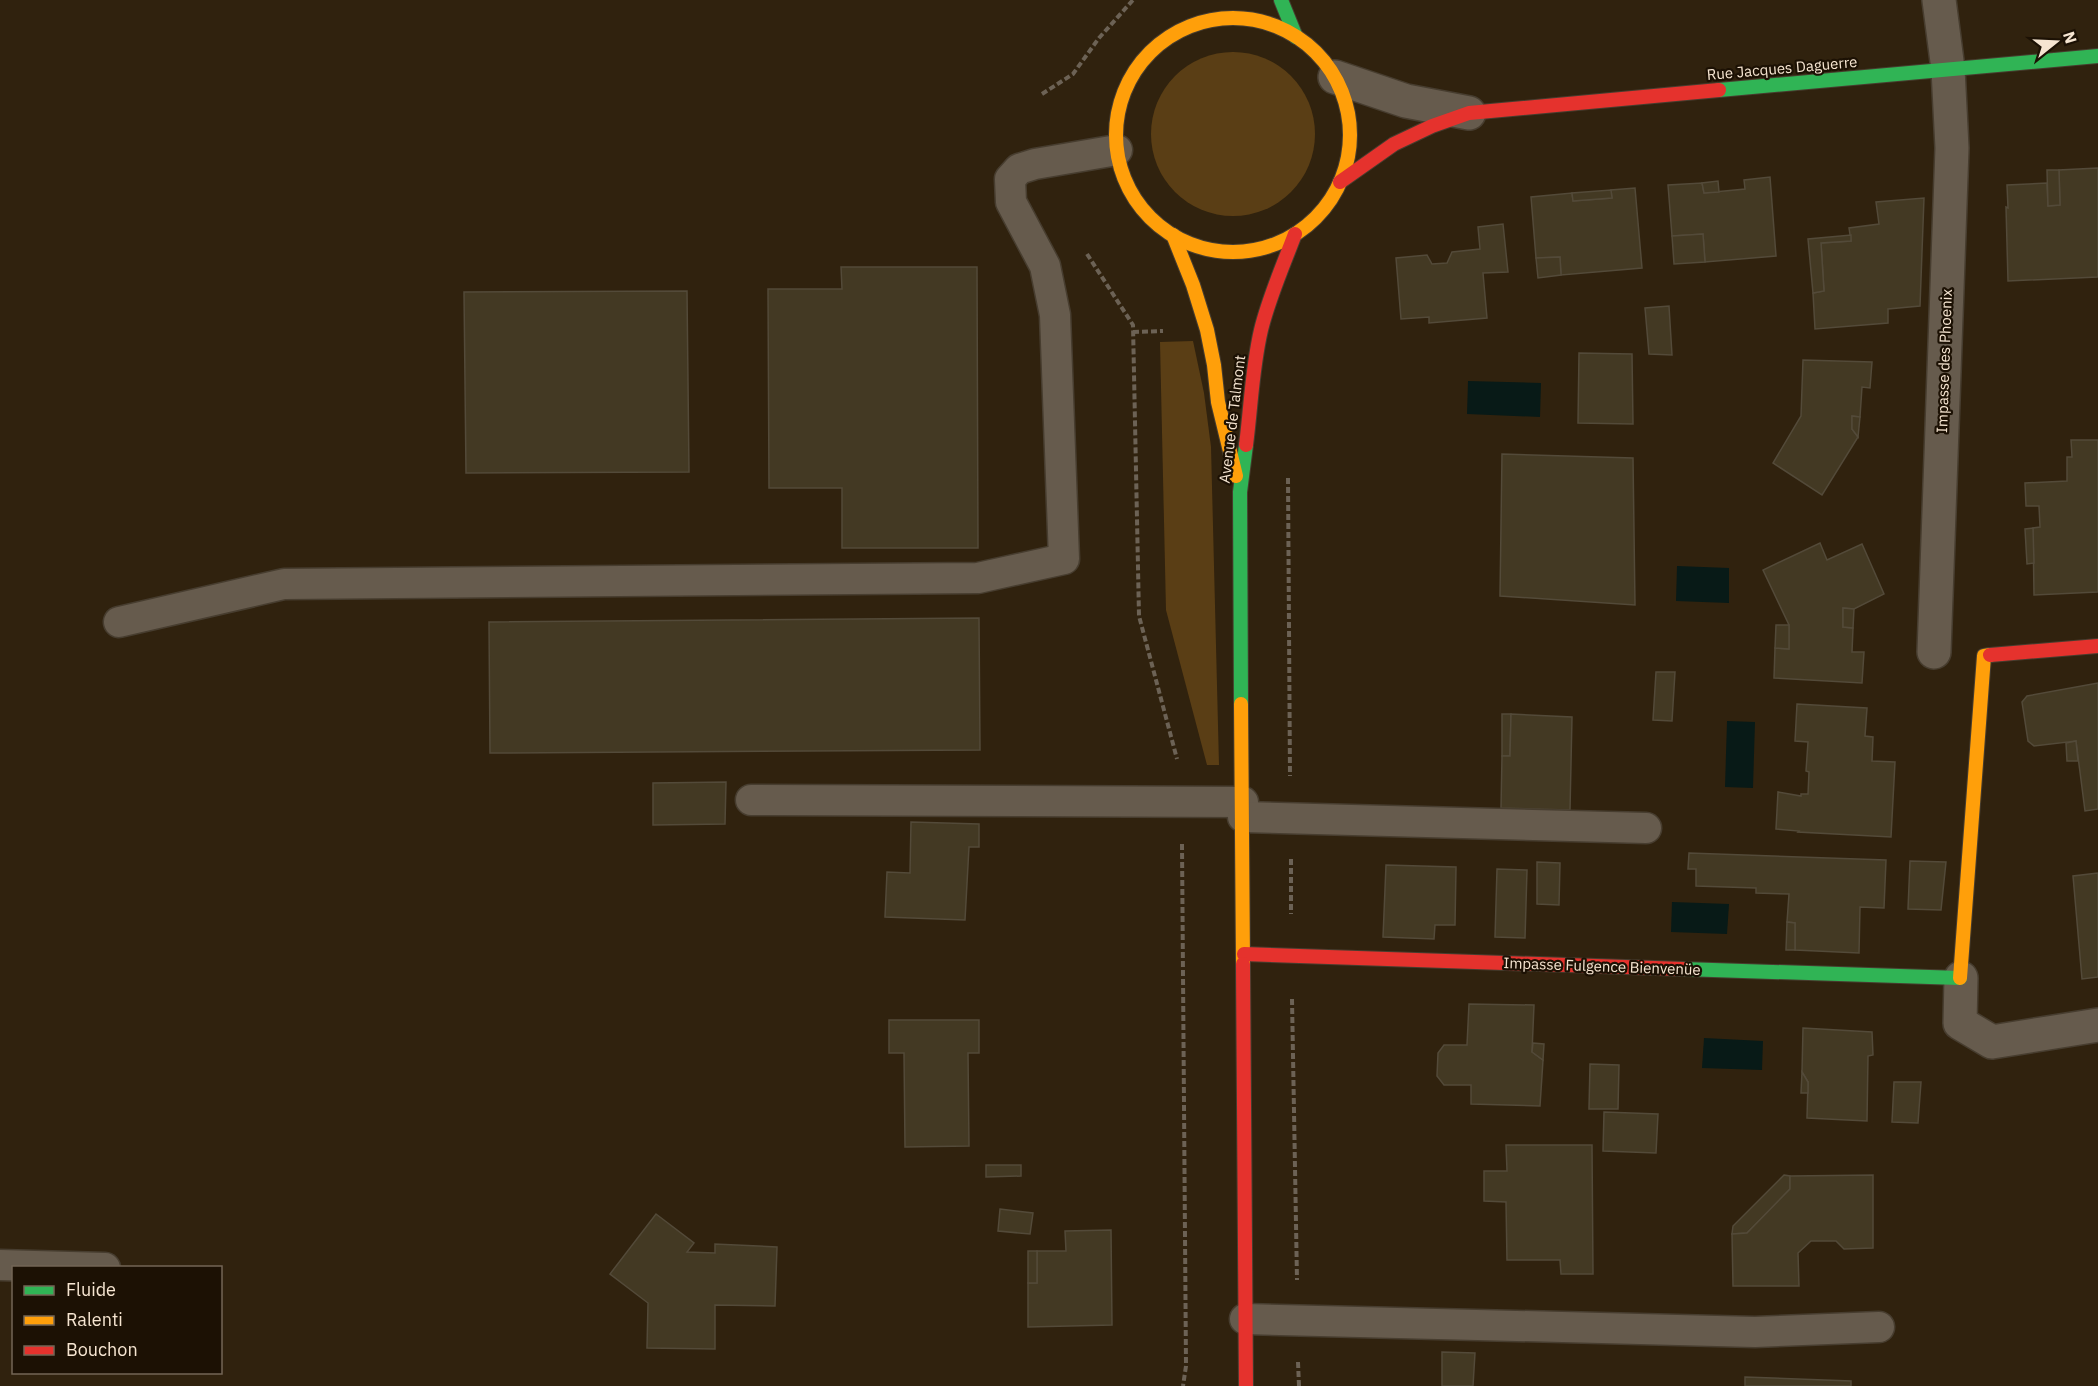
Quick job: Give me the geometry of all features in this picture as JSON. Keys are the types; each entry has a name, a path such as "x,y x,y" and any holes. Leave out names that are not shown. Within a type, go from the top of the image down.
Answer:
{"main road":[{"path":"1281,0 1296,36"},
{"path":"1169,37 1176,18"},
{"path":"1233,18 1266,23 1296,36 1318,54 1335,77 1347,111 1350,129 1349,146 1340,182 1321,211 1295,234 1266,247 1234,252 1202,247 1173,235 1152,218 1135,198 1124,175 1117,150 1116,135 1119,113 1127,86 1138,67 1147,55 1169,37 1200,22 1233,18"},
{"name":"Rue Jacques Daguerre","path":"1340,182 1394,144 1432,126 1469,114 2098,56"},
{"name":"Avenue de Talmont","path":"1240,492 1252,403 1254,366 1261,330 1295,234"},
{"name":"Avenue de Talmont","path":"1173,235 1193,285 1207,330 1218,402 1240,492"},
{"path":"1240,492 1246,1386"},
{"path":"1961,978 1984,656 2098,646"},
{"name":"Impasse Fulgence Bienvenüe","path":"1244,954 1961,978"}],"street":[{"name":"Impasse des Phoenix","path":"1934,652 1952,148 1948,69 1939,0"},
{"path":"1335,77 1406,101 1469,114"},
{"path":"1961,978 1960,1023 1992,1042 2098,1025"}],"lane":[{"path":"119,622 284,584 978,578 1064,559 1055,315 1045,266 1011,202 1010,178 1019,169 1035,164 1117,150"},
{"path":"751,800 1243,810 1646,828"},
{"path":"0,1265 35,1266"},
{"path":"1245,1319 1755,1332 1880,1328"}],"path":[{"path":"1042,94 1073,74 1099,38 1133,0"}],"shaded area":[{"path":"1233,52 1264,59 1291,76 1308,103 1315,134 1308,165 1291,192 1264,209 1233,216 1202,209 1175,192 1158,165 1151,134 1158,103 1175,76 1202,59"},
{"path":"1193,341 1204,393 1211,447 1219,765 1207,765 1166,610 1160,342"},
{"path":"1468,381 1541,383 1540,417 1467,414"},
{"path":"1677,566 1729,568 1729,603 1676,601"},
{"path":"1727,721 1755,722 1753,788 1725,787"},
{"path":"1672,902 1729,904 1727,934 1671,932"},
{"path":"1704,1038 1763,1041 1762,1070 1702,1068"}],"building":[{"path":"2098,168 2098,277 2008,281 2007,185 2047,183 2048,206 2060,205 2059,170"},
{"path":"2047,170 2059,170 2060,205 2048,206"},
{"path":"1770,177 1776,256 1705,262 1703,234 1672,236 1668,185 1702,183 1704,193 1745,189 1744,180"},
{"path":"1718,181 1719,192 1704,193 1702,183"},
{"path":"1635,188 1642,268 1561,275 1560,257 1536,258 1531,197 1572,193 1573,201 1612,198 1611,190"},
{"path":"1611,190 1612,198 1573,201 1572,193"},
{"path":"1924,198 1920,306 1888,309 1888,323 1815,329 1813,293 1824,291 1821,243 1851,241 1849,228 1879,224 1876,202"},
{"path":"1503,224 1508,272 1483,273 1487,318 1429,323 1429,317 1401,319 1396,258 1427,255 1432,264 1447,263 1452,252 1480,249 1478,227"},
{"path":"1703,234 1705,262 1674,264 1672,236"},
{"path":"1851,235 1851,241 1821,243 1824,291 1813,293 1808,239"},
{"path":"1560,257 1561,275 1538,278 1536,258"},
{"path":"841,267 977,267 978,548 842,548 842,488 769,488 768,289 842,289"},
{"path":"687,291 689,472 466,473 464,292"},
{"path":"1669,306 1672,355 1649,354 1645,308"},
{"path":"1579,353 1632,354 1633,424 1578,423"},
{"path":"1803,360 1872,362 1870,388 1862,387 1860,417 1852,416 1852,429 1858,437 1822,495 1773,463 1801,416"},
{"path":"1852,416 1860,417 1858,437 1852,429"},
{"path":"2071,440 2098,440 2098,592 2034,595 2033,528 2040,527 2039,506 2026,506 2025,483 2067,481 2067,457 2072,457"},
{"path":"1502,454 1633,458 1635,605 1500,596"},
{"path":"2033,528 2034,563 2027,564 2025,529"},
{"path":"1820,543 1827,560 1862,544 1884,594 1854,609 1843,608 1843,627 1853,628 1852,652 1864,652 1862,683 1774,678 1775,648 1789,649 1789,625 1763,570"},
{"path":"1843,608 1854,609 1853,628 1843,627"},
{"path":"979,618 980,750 490,753 489,622"},
{"path":"1776,625 1789,625 1789,649 1775,648"},
{"path":"1656,672 1675,672 1672,721 1653,720"},
{"path":"2098,683 2098,809 2085,811 2076,741 2034,746 2028,741 2022,702 2027,696"},
{"path":"1797,704 1867,708 1865,736 1873,737 1872,761 1895,762 1891,837 1776,829 1778,792 1801,796 1801,794 1808,794 1809,772 1806,771 1808,742 1795,741"},
{"path":"1502,714 1511,714 1510,756 1502,756"},
{"path":"1511,714 1572,717 1570,810 1501,808 1502,756 1510,756"},
{"path":"2076,741 2078,761 2067,761 2066,743"},
{"path":"726,782 725,824 653,825 653,783"},
{"path":"911,822 979,824 979,847 969,847 965,920 885,917 887,872 910,873"},
{"path":"1689,853 1886,860 1884,908 1860,907 1859,953 1795,950 1795,923 1787,922 1789,894 1756,893 1756,888 1696,886 1696,869 1688,869"},
{"path":"1910,861 1946,862 1941,910 1908,909"},
{"path":"1537,862 1560,863 1559,905 1537,904"},
{"path":"1386,865 1456,867 1455,925 1435,925 1434,939 1383,937"},
{"path":"1497,869 1527,870 1525,938 1495,937"},
{"path":"2098,873 2098,977 2082,979 2073,876"},
{"path":"1787,922 1795,923 1795,950 1786,950"},
{"path":"1469,1004 1534,1005 1532,1052 1543,1060 1540,1106 1471,1104 1471,1085 1444,1085 1437,1076 1438,1053 1444,1045 1467,1045"},
{"path":"889,1020 979,1020 979,1053 968,1053 969,1146 905,1147 904,1053 889,1053"},
{"path":"1803,1028 1872,1032 1873,1055 1868,1056 1867,1121 1807,1118 1808,1082 1802,1072"},
{"path":"1533,1043 1544,1044 1543,1060 1532,1052"},
{"path":"1590,1064 1619,1065 1618,1109 1589,1109"},
{"path":"1802,1072 1808,1082 1808,1093 1801,1093"},
{"path":"1894,1082 1921,1082 1918,1123 1892,1122"},
{"path":"1604,1112 1658,1114 1656,1153 1603,1151"},
{"path":"1506,1145 1592,1145 1593,1274 1561,1274 1560,1260 1507,1260 1506,1202 1484,1201 1484,1171 1507,1171"},
{"path":"986,1165 1021,1165 1021,1176 986,1177"},
{"path":"1784,1175 1790,1176 1790,1189 1747,1233 1732,1234 1733,1226"},
{"path":"1873,1175 1873,1248 1844,1249 1836,1241 1811,1241 1798,1253 1799,1286 1733,1286 1732,1234 1747,1233 1790,1189 1790,1176"},
{"path":"1000,1209 1033,1213 1030,1234 998,1231"},
{"path":"656,1214 694,1243 687,1252 715,1253 715,1244 777,1247 775,1306 715,1305 715,1349 647,1348 648,1303 610,1274"},
{"path":"1111,1230 1112,1325 1028,1327 1028,1283 1037,1283 1037,1251 1066,1251 1065,1231"},
{"path":"1028,1251 1037,1251 1037,1283 1028,1283"},
{"path":"1442,1352 1475,1353 1473,1386 1442,1386"},
{"path":"1745,1377 1851,1381 1851,1386 1745,1386"}],"traffic: fast":[{"path":"1281,0 1296,37"},
{"path":"1719,90 2098,56"},
{"path":"1241,704 1240,492 1246,445"},
{"path":"1683,969 1960,978"}],"traffic: slow":[{"path":"1233,18 1278,27 1298,38 1323,61 1341,90 1350,135 1341,180 1330,200 1307,225 1278,243 1233,252 1188,243 1168,232 1143,209 1125,180 1116,135 1125,90 1136,70 1159,45 1188,27 1233,18"},
{"path":"1173,235 1193,285 1207,330 1218,402 1236,476"},
{"path":"1960,978 1984,656 1990,655"},
{"path":"1241,704 1243,964"}],"traffic: jam":[{"path":"1340,182 1394,144 1432,126 1469,113 1719,90"},
{"path":"1246,445 1261,330 1295,234"},
{"path":"1990,655 2098,646"},
{"path":"1244,954 1683,969"},
{"path":"1243,964 1246,1386"}]}
